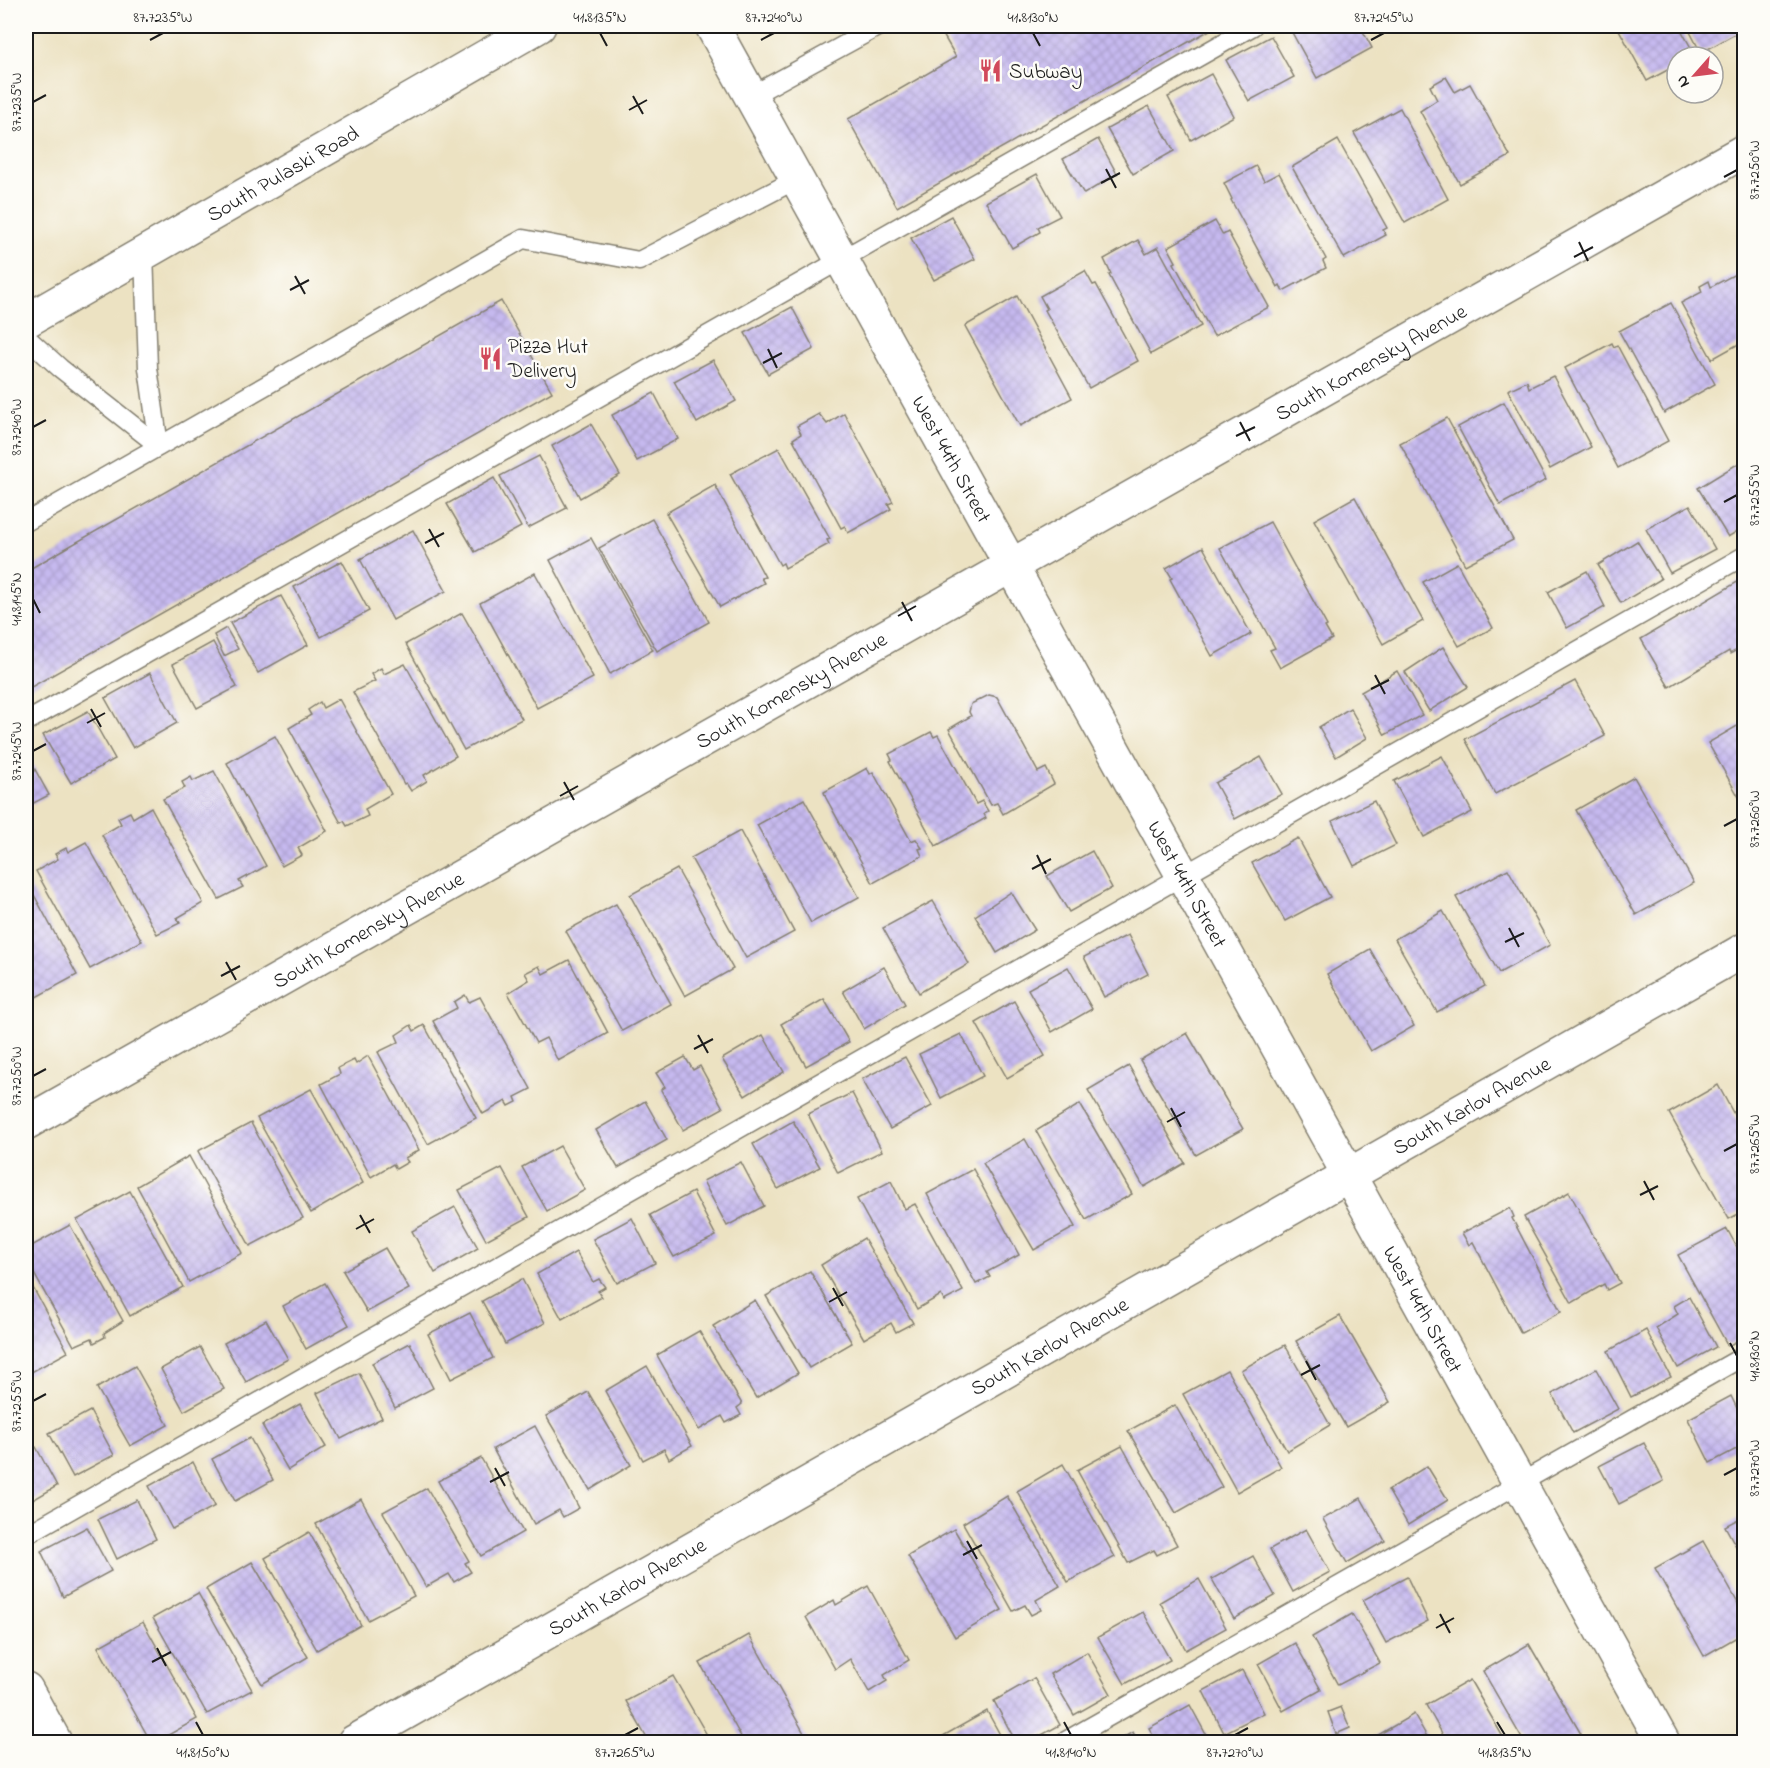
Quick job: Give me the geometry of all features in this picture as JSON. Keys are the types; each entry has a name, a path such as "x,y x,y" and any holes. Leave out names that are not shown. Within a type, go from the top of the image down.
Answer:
{"street":[{"name":"South Pulaski Road","path":"26,321 539,26"},
{"name":"West 44th Street","path":"712,26 1663,1743"},
{"name":"South Komensky Avenue","path":"26,1123 1744,151"},
{"name":"South Karlov Avenue","path":"354,1743 1744,950"},
{"path":"26,1689 55,1743"}],"lane":[{"path":"751,96 879,26"},
{"path":"26,722 1253,26"},
{"path":"26,522 523,239 639,261 797,179"},
{"path":"144,253 148,368 159,446"},
{"path":"26,337 60,368 159,446"},
{"path":"26,1535 1744,556"},
{"path":"1064,1743 1744,1356"}],"building":[{"path":"938,26 1217,26 897,207 848,119 956,57"},
{"path":"1360,26 1372,48 1317,78 1289,27"},
{"path":"1382,26 1396,26 1385,31"},
{"path":"1617,26 1679,26 1689,45 1665,45 1665,71 1647,81"},
{"path":"1687,26 1744,26 1744,29 1715,45 1697,45"},
{"path":"1271,36 1294,77 1249,101 1226,60"},
{"path":"1211,74 1234,116 1191,140 1168,97"},
{"path":"1446,77 1455,92 1470,84 1510,156 1460,184 1420,111 1437,100 1430,86"},
{"path":"1149,106 1174,151 1133,174 1107,129"},
{"path":"1400,108 1448,199 1405,223 1354,133"},
{"path":"1098,139 1117,174 1084,194 1063,159"},
{"path":"1338,140 1387,228 1383,230 1386,235 1344,258 1292,167"},
{"path":"1256,166 1264,181 1279,173 1326,259 1323,261 1326,268 1283,291 1280,285 1278,287 1224,183"},
{"path":"1037,174 1060,216 1038,227 1040,232 1012,248 986,202"},
{"path":"951,216 975,259 934,280 911,238"},
{"path":"1215,221 1223,235 1228,232 1269,307 1214,336 1174,263 1176,262 1168,247"},
{"path":"1138,240 1146,254 1158,247 1201,326 1151,354 1109,275 1111,274 1104,259"},
{"path":"1085,271 1093,285 1096,284 1138,361 1089,388 1045,310 1047,309 1040,296"},
{"path":"1737,273 1744,288 1744,341 1712,359 1681,303 1702,292 1700,286 1709,281 1711,287"},
{"path":"1017,296 1072,398 1020,426 965,326"},
{"path":"501,301 552,392 26,690 26,571"},
{"path":"1671,303 1715,384 1664,413 1619,331"},
{"path":"792,307 814,349 768,374 745,333"},
{"path":"1612,343 1614,347 1617,345 1668,441 1618,468 1565,368"},
{"path":"713,360 736,401 697,423 674,381"},
{"path":"1553,376 1591,447 1550,469 1508,390 1527,381 1529,388"},
{"path":"654,393 678,439 637,461 612,415"},
{"path":"1504,402 1546,480 1500,505 1458,427"},
{"path":"844,413 893,502 888,504 891,509 848,533 845,526 841,528 793,439 801,434 797,426 819,414 827,424"},
{"path":"1447,418 1513,540 1465,565 1400,443"},
{"path":"591,424 620,475 580,498 552,446"},
{"path":"779,448 830,539 827,540 829,544 785,568 783,563 780,565 730,474"},
{"path":"539,456 567,508 528,528 500,476"},
{"path":"1742,461 1744,464 1744,527 1728,537 1698,488"},
{"path":"494,478 521,527 475,552 447,504"},
{"path":"715,485 765,577 761,578 764,583 720,607 666,513"},
{"path":"1355,497 1423,621 1383,644 1314,520"},
{"path":"1690,505 1715,549 1670,573 1646,529"},
{"path":"652,519 709,622 657,651 599,548"},
{"path":"1270,522 1332,639 1280,668 1270,650 1275,648 1220,548"},
{"path":"413,530 446,591 393,620 360,559"},
{"path":"591,538 653,650 610,674 550,560"},
{"path":"1637,541 1661,579 1621,603 1598,565"},
{"path":"1203,547 1251,634 1212,656 1166,568"},
{"path":"342,561 369,611 321,637 294,587"},
{"path":"1457,563 1493,628 1459,646 1423,582"},
{"path":"1587,571 1605,607 1567,628 1548,592"},
{"path":"535,573 593,678 537,708 480,603"},
{"path":"1744,578 1744,646 1730,654 1729,651 1669,687 1641,639"},
{"path":"281,596 308,645 258,673 230,623"},
{"path":"462,613 522,719 464,750 406,644"},
{"path":"226,628 238,649 224,656 214,635"},
{"path":"213,642 237,687 197,708 173,664"},
{"path":"1443,647 1468,687 1429,711 1405,672"},
{"path":"405,664 456,756 424,775 427,781 411,791 406,783 404,784 353,692 375,681 371,674 381,668 384,674"},
{"path":"1397,671 1422,715 1385,735 1361,692"},
{"path":"150,673 177,723 133,748 105,698"},
{"path":"1575,681 1605,736 1495,794 1465,739"},
{"path":"989,695 997,697 1038,772 1046,768 1054,784 1003,814 997,803 991,805 949,729 971,716 969,712 971,704"},
{"path":"339,699 391,794 365,809 368,816 347,826 344,821 341,823 289,728 311,715 308,710 320,702 323,708"},
{"path":"1350,708 1367,738 1336,757 1319,727"},
{"path":"88,711 115,759 71,783 43,735"},
{"path":"1744,722 1744,806 1708,743"},
{"path":"931,732 934,737 938,735 976,804 982,801 988,811 984,814 986,818 936,846 890,761 892,760 889,754"},
{"path":"275,736 327,831 298,848 302,855 282,866 227,763"},
{"path":"26,753 49,795 26,807"},
{"path":"1442,756 1472,812 1424,837 1394,781"},
{"path":"1261,757 1282,794 1235,819 1215,783"},
{"path":"867,768 870,774 873,772 911,841 916,839 922,848 919,849 922,856 873,883 824,792"},
{"path":"214,771 266,866 239,881 243,887 219,899 163,799 185,788 182,782 191,777 193,781"},
{"path":"1634,777 1694,883 1636,915 1576,810"},
{"path":"804,799 859,897 811,923 757,825"},
{"path":"1374,801 1396,845 1354,866 1332,821"},
{"path":"151,807 203,903 177,918 180,923 157,934 102,835 121,824 118,818 130,812 133,818"},
{"path":"740,831 794,932 746,958 691,858"},
{"path":"1298,838 1330,897 1285,921 1252,863"},
{"path":"86,842 142,941 90,969 36,871 58,859 55,854 66,848 68,852"},
{"path":"1092,851 1112,888 1069,912 1047,876"},
{"path":"677,869 733,969 685,996 630,895"},
{"path":"1508,869 1550,945 1499,973 1456,897"},
{"path":"26,880 77,975 27,1002 26,1000"},
{"path":"1011,892 1035,930 997,953 975,916"},
{"path":"933,901 969,964 919,993 883,928"},
{"path":"616,904 671,1004 622,1031 566,931"},
{"path":"1443,911 1485,986 1437,1012 1395,939"},
{"path":"1128,935 1148,974 1104,997 1084,957"},
{"path":"1370,949 1414,1026 1371,1051 1327,974"},
{"path":"569,960 608,1033 558,1061 546,1038 536,1043 508,993 529,980 525,973 539,966 543,974"},
{"path":"884,967 905,1004 864,1029 843,991"},
{"path":"1068,967 1092,1009 1052,1032 1028,989"},
{"path":"465,995 469,1002 480,997 531,1089 515,1097 517,1102 509,1106 506,1101 483,1114 433,1021 457,1008 454,1002"},
{"path":"824,999 849,1042 806,1066 781,1024"},
{"path":"1014,1001 1045,1056 1007,1078 976,1023"},
{"path":"411,1025 414,1031 424,1025 476,1118 428,1144 378,1052 399,1042 396,1035"},
{"path":"1187,1033 1243,1129 1196,1155 1140,1060"},
{"path":"961,1034 983,1076 941,1098 919,1054"},
{"path":"763,1035 784,1072 745,1096 722,1059"},
{"path":"368,1056 419,1150 405,1158 408,1162 396,1169 393,1164 371,1177 321,1084 340,1074 338,1068 354,1060 356,1064"},
{"path":"685,1057 693,1070 700,1066 723,1108 683,1130 661,1090 665,1087 656,1073"},
{"path":"905,1057 932,1106 890,1129 862,1079"},
{"path":"1129,1066 1185,1163 1144,1187 1088,1090"},
{"path":"1718,1085 1744,1133 1744,1211 1729,1219 1669,1113"},
{"path":"311,1089 363,1183 311,1213 257,1118"},
{"path":"852,1093 882,1151 838,1173 808,1114"},
{"path":"645,1101 667,1140 618,1168 596,1130"},
{"path":"1080,1104 1132,1194 1086,1220 1036,1131"},
{"path":"793,1121 820,1167 778,1189 753,1144"},
{"path":"251,1123 303,1218 250,1246 198,1151"},
{"path":"1025,1139 1075,1227 1034,1250 983,1163"},
{"path":"560,1146 585,1190 547,1211 522,1167"},
{"path":"189,1156 242,1253 189,1282 137,1186"},
{"path":"741,1162 764,1206 727,1226 703,1181"},
{"path":"502,1168 529,1217 486,1240 459,1190"},
{"path":"973,1169 1019,1255 987,1272 990,1277 976,1284 927,1194"},
{"path":"891,1181 905,1209 915,1204 963,1291 944,1301 941,1295 917,1309 857,1199"},
{"path":"130,1191 183,1287 130,1316 77,1220"},
{"path":"693,1192 716,1236 674,1257 650,1215"},
{"path":"1569,1192 1620,1283 1607,1290 1604,1284 1572,1303 1524,1217"},
{"path":"455,1207 478,1248 435,1273 412,1231"},
{"path":"1510,1208 1514,1217 1512,1218 1561,1312 1521,1333 1473,1242 1469,1245 1462,1233"},
{"path":"632,1218 655,1263 617,1283 593,1239"},
{"path":"70,1225 123,1321 104,1333 105,1337 94,1343 92,1338 74,1346 26,1259 26,1249"},
{"path":"1727,1229 1744,1260 1744,1337 1728,1346 1678,1255"},
{"path":"864,1238 913,1323 896,1332 891,1323 864,1339 821,1265"},
{"path":"385,1248 409,1289 367,1312 343,1271"},
{"path":"576,1252 593,1282 599,1279 605,1287 598,1291 602,1297 562,1319 537,1274"},
{"path":"810,1271 852,1343 809,1368 766,1296"},
{"path":"26,1275 68,1352 26,1375"},
{"path":"522,1279 545,1323 505,1344 482,1301"},
{"path":"325,1283 349,1325 306,1349 283,1306"},
{"path":"1689,1297 1716,1347 1678,1368 1656,1328 1678,1314 1674,1306"},
{"path":"755,1300 798,1373 756,1398 713,1326"},
{"path":"470,1313 493,1358 451,1379 428,1334"},
{"path":"1340,1316 1390,1402 1346,1427 1296,1341"},
{"path":"266,1320 288,1359 246,1382 224,1343"},
{"path":"1646,1330 1671,1377 1631,1397 1608,1351"},
{"path":"699,1331 742,1404 737,1408 741,1415 726,1423 722,1416 699,1430 657,1355"},
{"path":"410,1343 433,1388 395,1408 372,1363"},
{"path":"1285,1345 1330,1425 1287,1451 1241,1370"},
{"path":"200,1347 224,1389 184,1411 161,1369"},
{"path":"135,1366 168,1425 130,1446 97,1388"},
{"path":"647,1366 692,1446 669,1459 664,1449 643,1460 605,1391"},
{"path":"1596,1369 1618,1409 1573,1433 1552,1394"},
{"path":"1227,1370 1281,1467 1237,1492 1183,1394"},
{"path":"359,1373 382,1418 341,1439 317,1393"},
{"path":"588,1392 631,1465 590,1490 546,1416"},
{"path":"1731,1396 1744,1423 1744,1445 1710,1463 1688,1419"},
{"path":"300,1404 326,1447 288,1470 262,1425"},
{"path":"1175,1405 1222,1487 1176,1513 1128,1431"},
{"path":"90,1411 114,1455 73,1477 49,1433"},
{"path":"535,1426 579,1508 563,1517 559,1510 534,1524 493,1449"},
{"path":"250,1438 273,1480 235,1501 212,1459"},
{"path":"1644,1443 1664,1481 1619,1504 1599,1466"},
{"path":"1122,1446 1177,1545 1157,1555 1154,1550 1128,1563 1077,1470"},
{"path":"36,1447 57,1486 26,1504 26,1453"},
{"path":"481,1458 523,1532 481,1556 438,1481"},
{"path":"193,1462 215,1506 172,1529 149,1486"},
{"path":"1063,1464 1115,1557 1068,1582 1017,1491"},
{"path":"1427,1466 1448,1500 1408,1525 1388,1490"},
{"path":"427,1488 469,1561 465,1563 471,1572 454,1582 449,1574 426,1587 383,1512"},
{"path":"1007,1496 1060,1586 1036,1600 1041,1610 1031,1615 1025,1605 1013,1611 963,1523"},
{"path":"1361,1498 1385,1541 1347,1563 1323,1519"},
{"path":"361,1499 414,1596 368,1620 316,1524"},
{"path":"137,1500 156,1539 117,1559 98,1519"},
{"path":"1744,1516 1744,1561 1725,1526"},
{"path":"87,1527 111,1571 63,1597 41,1551"},
{"path":"954,1529 1002,1610 955,1637 908,1556"},
{"path":"1306,1529 1330,1572 1293,1592 1270,1549"},
{"path":"309,1532 361,1625 317,1650 265,1558"},
{"path":"1703,1541 1744,1614 1744,1633 1704,1656 1655,1568"},
{"path":"1253,1556 1275,1596 1234,1619 1212,1579"},
{"path":"252,1562 308,1657 262,1684 206,1589"},
{"path":"1407,1577 1428,1621 1386,1643 1363,1600"},
{"path":"1199,1579 1226,1628 1186,1650 1160,1602"},
{"path":"868,1586 909,1660 884,1675 887,1681 869,1692 850,1659 835,1669 806,1617 834,1600 836,1605"},
{"path":"198,1593 252,1690 207,1714 153,1618"},
{"path":"1143,1612 1170,1660 1125,1684 1098,1637"},
{"path":"1352,1614 1380,1663 1338,1685 1312,1637"},
{"path":"143,1622 197,1719 156,1742 151,1742 98,1647"},
{"path":"749,1635 809,1742 744,1742 700,1663"},
{"path":"1295,1643 1321,1690 1283,1711 1258,1664"},
{"path":"1529,1644 1581,1734 1567,1742 1524,1742 1483,1671"},
{"path":"1087,1652 1111,1694 1074,1715 1050,1674"},
{"path":"1242,1670 1264,1713 1224,1733 1203,1691"},
{"path":"673,1676 711,1742 649,1742 626,1701"},
{"path":"1034,1678 1060,1725 1029,1742 1016,1742 994,1701"},
{"path":"1470,1680 1506,1742 1447,1742 1426,1705"},
{"path":"1190,1705 1210,1742 1157,1742 1149,1728"},
{"path":"1341,1707 1350,1728 1336,1734 1328,1712"},
{"path":"987,1711 1004,1742 947,1742 943,1736"},
{"path":"1414,1714 1430,1742 1376,1742 1373,1738"},
{"path":"1133,1732 1138,1742 1115,1742"}],"place":[{"name":"Subway","path":"991,71"},
{"name":"Pizza Hut Delivery","path":"490,358"}]}
